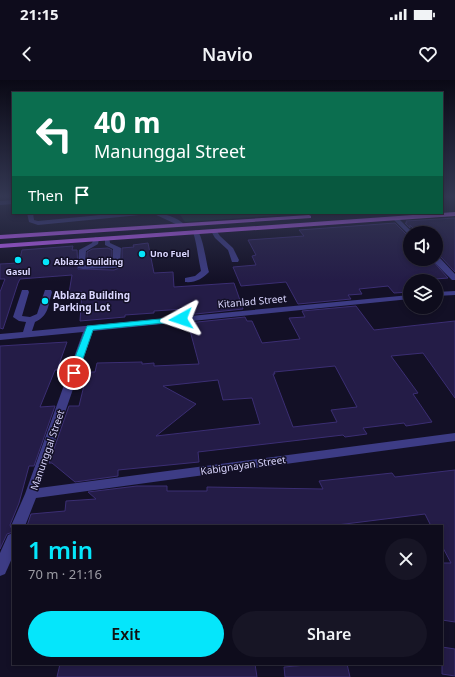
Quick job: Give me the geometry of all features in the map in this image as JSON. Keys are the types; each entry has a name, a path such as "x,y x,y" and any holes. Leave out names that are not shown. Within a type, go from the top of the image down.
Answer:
{"main road":[{"path":"0,237 182,225"},
{"path":"0,246 299,225"}],"street":[{"path":"50,234 52,225"},
{"path":"214,231 217,237 231,249 235,260"},
{"path":"188,280 198,278 205,272 199,247 200,242 196,232"},
{"path":"96,239 94,244 83,250 81,266 114,266 117,264 117,248 107,244 107,238"},
{"path":"443,266 455,278"},
{"path":"25,292 17,317 31,320 41,315 48,292"},
{"path":"443,294 455,293"},
{"name":"Kitanlad Street","path":"0,337 403,298"},
{"path":"27,334 31,320"},
{"name":"Manunggal Street","path":"18,525 31,494 89,328"},
{"name":"Kabignayan Street","path":"31,494 455,437"},
{"path":"0,570 12,540"}],"building":[{"path":"369,225 397,225 403,231 403,266 437,266 448,278 443,278 443,274 403,274 403,292 394,293 388,286 359,289 362,294 348,295 351,299 298,304 286,282 241,286 233,267 256,265 252,256 256,255 248,240 304,236 299,230"},
{"path":"407,225 455,225 455,272 443,259 443,226"},
{"path":"148,243 154,273 173,272 174,287 234,283 243,309 186,315 185,309 154,311 154,313 125,315 125,317 80,321 82,292 69,293 72,275 20,279 3,329 0,328 0,292 5,279 0,279 0,264 19,263 22,250 73,246 72,250 77,250 78,269 114,270 122,267 122,248 134,247 133,245"},
{"path":"108,248 112,250 112,263 87,263 87,252 92,249"},
{"path":"356,306 374,330 455,321 455,398 423,353 391,356 418,393 413,394 432,422 406,426 404,423 363,428 367,434 345,437 343,435 198,452 199,462 118,470 118,476 75,482 52,463 49,463 69,406 79,406 86,377 90,376 91,372 95,372 97,363 142,362 142,364 154,363 154,366 199,364 188,323 245,317 247,321 252,321 262,343 300,339 289,318 305,317 302,311","holes":["335,366 357,407 331,410 337,422 293,427 273,374 275,374 274,372","218,380 223,400 252,398 260,424 156,436 196,404 163,386"]},
{"path":"67,342 57,370 55,370 40,407 55,406 34,466 29,466 19,503 10,525 12,532 7,534 0,549 0,346"},
{"path":"455,470 455,622 443,620 443,563 451,563 443,548 443,525 430,525 425,514 337,525 27,525 31,514 65,511 66,501 96,499 88,492 137,486 167,486 167,491 207,491 207,487 323,489 319,481 392,473 395,477"},
{"path":"443,647 455,649 455,676 442,674"},
{"path":"60,665 255,665 257,677 57,677"},
{"path":"307,665 347,665 350,677 285,677 284,667"}],"place":[{"name":"Uno Fuel","path":"142,254"},
{"name":"Gasul","path":"18,260"},
{"name":"Ablaza Building","path":"46,262"},
{"name":"Ablaza Building Parking Lot","path":"45,301"}],"route":[{"path":"74,373 89,328 181,319"}]}
